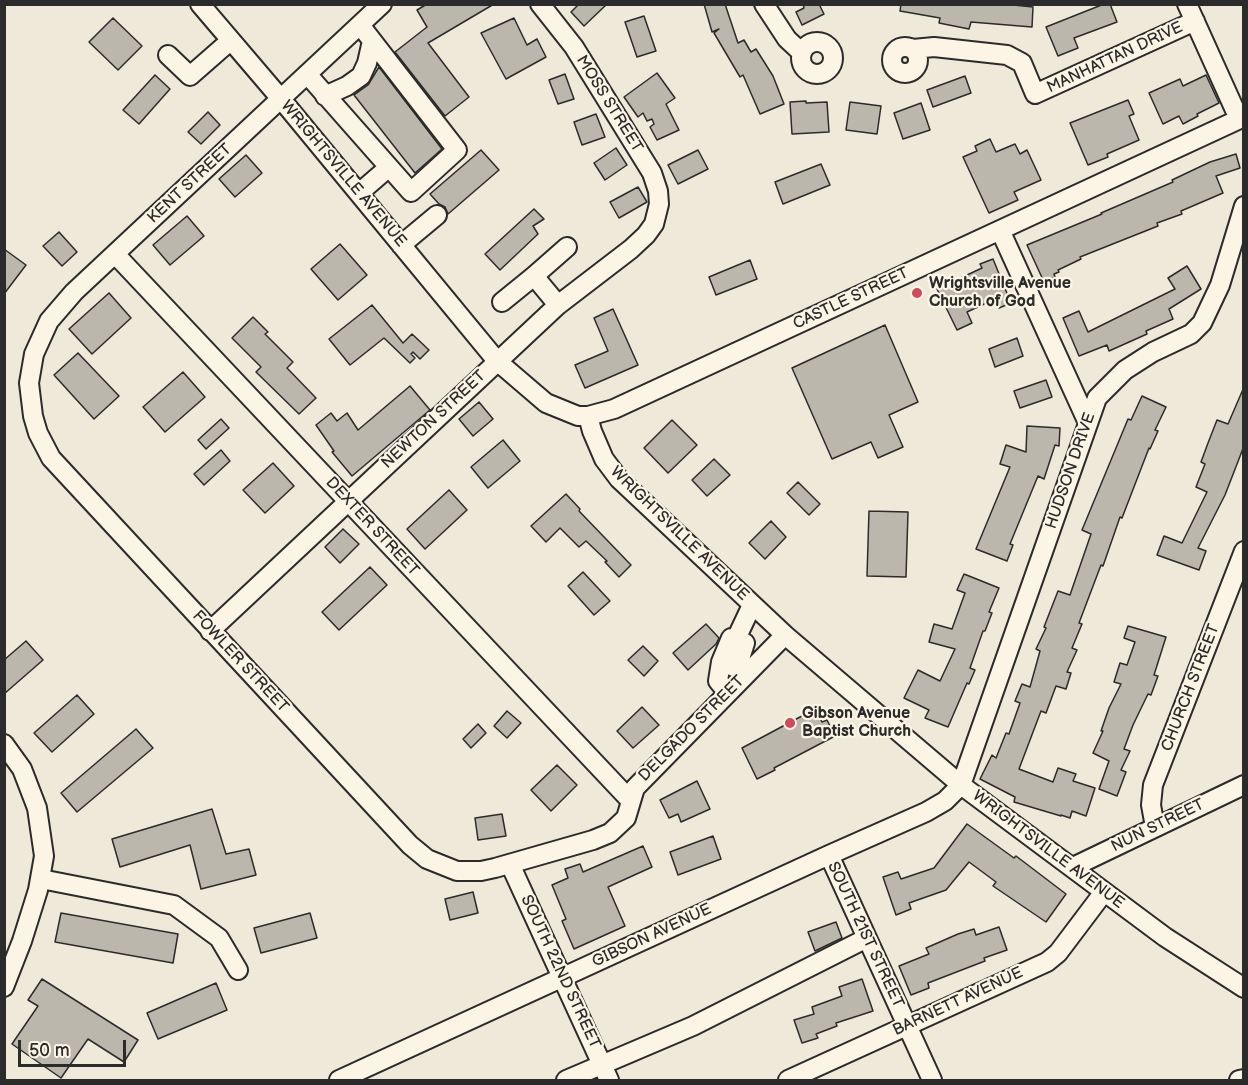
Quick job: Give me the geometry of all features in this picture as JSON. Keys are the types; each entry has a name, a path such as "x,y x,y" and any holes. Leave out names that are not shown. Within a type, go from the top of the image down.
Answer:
{"street":[{"name":"WRIGHTSVILLE AVENUE","path":"200,4 497,361 546,403 568,414 588,417 604,459 619,479 752,605 961,785 1165,937 1244,988"},
{"name":"MOSS STREET","path":"540,4 574,47 652,173 658,191 658,213"},
{"path":"764,4 787,39 802,52"},
{"name":"KENT STREET","path":"29,383 34,354 49,321 74,291 380,5"},
{"path":"1191,13 1241,118"},
{"name":"MANHATTAN DRIVE","path":"913,49 934,46 1007,55 1022,63 1035,94 1191,13"},
{"path":"307,74 411,192 457,150 360,25"},
{"path":"168,55 190,76 230,41"},
{"path":"326,96 361,76 368,63 372,41"},
{"name":"CASTLE STREET","path":"588,417 614,409 1241,118"},
{"path":"359,193 388,168"},
{"name":"HUDSON DRIVE","path":"961,785 1097,398 1125,370 1153,352 1191,334 1202,323 1220,285 1244,206"},
{"name":"NEWTON STREET","path":"210,631 558,304 646,236 658,213"},
{"path":"401,245 437,215"},
{"path":"1000,230 1088,423"},
{"path":"502,302 567,247"},
{"name":"DEXTER STREET","path":"115,254 630,801"},
{"path":"534,276 558,304"},
{"name":"FOWLER STREET","path":"29,383 33,416 41,439 60,469 410,845 427,859 446,868 467,872 510,864"},
{"name":"CHURCH STREET","path":"1155,827 1151,805 1153,786 1244,551"},
{"path":"728,693 718,681 734,669 731,638 736,639 752,605"},
{"name":"DELGADO STREET","path":"510,864 610,833 626,818 635,788 728,693 734,669 785,635"},
{"path":"4,744 22,769 37,808 44,856 40,879 22,941 4,987"},
{"name":"GIBSON AVENUE","path":"339,1080 926,812 945,801 961,785"},
{"name":"NUN STREET","path":"1072,867 1244,785"},
{"name":"SOUTH 21ST STREET","path":"829,855 932,1080"},
{"name":"SOUTH 22ND STREET","path":"510,864 606,1072"},
{"path":"40,879 174,905 183,909 219,938 238,970"},
{"name":"BARNETT AVENUE","path":"788,1080 1052,958 1076,931 1104,892"},
{"path":"566,1080 606,1072 867,938"},
{"path":"1239,1080 1244,1079"}],"building":[{"path":"427,4 494,4 428,43 469,97 445,116 395,52 427,27 417,10"},
{"path":"579,4 607,4 584,26 571,12"},
{"path":"704,4 725,4 738,43 744,40 751,52 756,49 773,76 784,104 760,114 743,75 740,77 714,33 719,29 712,32"},
{"path":"803,4 819,4 824,14 802,25 796,12 804,8"},
{"path":"901,4 1004,4 1033,7 1032,27 971,22 969,29 939,23 940,18 900,11"},
{"path":"1104,4 1110,4 1117,22 1074,38 1078,48 1058,56 1046,27"},
{"path":"644,16 656,51 637,57 625,22"},
{"path":"113,18 142,46 118,70 89,42"},
{"path":"514,18 527,45 537,39 546,57 506,79 481,33"},
{"path":"379,67 442,149 415,173 354,95 368,85"},
{"path":"657,73 675,98 666,104 679,130 657,140 650,127 654,124 652,119 647,121 643,113 638,117 624,97"},
{"path":"565,74 574,99 558,104 549,80"},
{"path":"155,75 170,89 139,124 123,110"},
{"path":"1206,75 1219,103 1183,124 1179,116 1163,124 1149,93 1180,79 1183,86"},
{"path":"965,76 971,93 933,107 927,90"},
{"path":"1128,100 1134,114 1129,116 1139,140 1088,165 1070,123"},
{"path":"806,101 806,103 827,102 829,132 792,134 790,102"},
{"path":"850,102 881,106 877,134 846,130"},
{"path":"921,103 930,130 903,139 894,113"},
{"path":"208,112 220,125 201,144 188,132"},
{"path":"596,114 605,137 582,145 574,122"},
{"path":"990,139 996,152 1015,144 1020,154 1027,150 1041,180 1014,192 1018,200 989,213 963,157 977,151 975,146"},
{"path":"616,148 627,165 605,180 594,163"},
{"path":"481,150 499,170 448,214 445,207 430,194"},
{"path":"698,150 708,169 678,184 668,165"},
{"path":"1236,154 1240,168 1216,176 1223,193 1181,211 1182,214 1157,223 1158,226 1080,257 1081,259 1058,270 1059,272 1054,274 1055,277 1044,282 1027,245 1173,182 1172,180 1210,162"},
{"path":"246,155 262,173 235,197 219,179"},
{"path":"821,164 830,185 783,204 775,182"},
{"path":"638,187 647,202 619,218 610,202"},
{"path":"534,209 544,219 533,226 538,234 500,270 485,254"},
{"path":"187,216 204,236 170,265 153,245"},
{"path":"59,232 77,252 62,266 43,246"},
{"path":"340,244 367,275 338,300 311,269"},
{"path":"4,249 26,265 4,294"},
{"path":"993,259 1011,303 999,308 995,299 967,312 972,323 957,330 937,289 982,268 980,264"},
{"path":"750,260 757,279 716,295 709,277"},
{"path":"1187,266 1201,289 1169,309 1173,319 1109,351 1107,345 1079,356 1063,318 1079,311 1088,332 1175,289 1168,278"},
{"path":"109,293 131,318 92,354 69,329"},
{"path":"372,305 403,343 412,334 429,350 420,359 413,352 411,354 415,358 410,363 384,338 350,365 329,339"},
{"path":"613,309 638,365 585,388 575,365 608,351 594,318"},
{"path":"253,317 268,332 265,334 293,362 287,368 316,398 299,414 256,372 261,367 232,338"},
{"path":"885,325 918,402 889,415 903,447 878,458 871,442 832,459 792,368"},
{"path":"1017,338 1023,356 995,367 989,349"},
{"path":"78,353 119,396 94,419 54,375"},
{"path":"183,372 205,397 165,432 143,407"},
{"path":"1046,380 1052,397 1020,408 1014,391"},
{"path":"410,386 430,410 352,476 332,452 334,451 316,425 331,413 337,421 347,413 358,430"},
{"path":"1244,387 1244,446 1225,495 1198,548 1206,551 1199,570 1157,555 1164,536 1182,543 1207,492 1196,487 1205,464 1201,462 1217,420 1228,424"},
{"path":"1142,396 1166,407 1079,623 1082,624 1072,648 1077,650 1067,672 1071,673 1066,689 1056,686 1046,713 1041,711 1019,769 1053,782 1058,768 1076,774 1073,781 1095,788 1086,816 1072,811 1070,818 1014,802 1015,797 980,779 992,755 996,758 1006,733 1009,734 1020,703 1015,701 1022,684 1030,687 1040,651 1036,649 1046,628 1044,627 1058,591 1070,595 1091,534 1082,530 1128,419 1131,420"},
{"path":"479,402 493,419 473,436 459,419"},
{"path":"221,419 229,428 206,449 198,440"},
{"path":"672,420 697,445 668,473 644,448"},
{"path":"1027,426 1060,428 1059,446 1055,445 1044,479 1038,476 1010,544 1013,545 1007,561 976,549 1010,467 1000,464 1006,445 1026,452"},
{"path":"503,440 520,461 488,488 471,467"},
{"path":"221,450 230,461 204,485 194,474"},
{"path":"714,459 730,475 707,496 692,480"},
{"path":"273,463 294,486 265,513 243,490"},
{"path":"798,482 820,504 809,515 787,493"},
{"path":"449,490 467,510 425,549 407,529"},
{"path":"566,494 580,509 579,511 631,565 619,577 605,562 607,561 586,541 579,547 560,528 546,542 531,526"},
{"path":"869,511 908,512 906,577 867,576"},
{"path":"771,521 786,537 765,559 749,543"},
{"path":"343,529 359,544 340,563 325,547"},
{"path":"370,567 387,585 339,630 322,612"},
{"path":"583,572 610,601 594,615 568,586"},
{"path":"964,574 999,588 989,612 992,613 970,668 975,670 948,727 925,718 929,710 904,698 918,670 940,681 955,649 929,642 934,624 952,629 965,593 957,590"},
{"path":"706,624 719,638 716,644 688,670 673,653"},
{"path":"1128,626 1166,637 1154,675 1158,676 1151,695 1148,694 1124,749 1130,751 1121,770 1126,772 1117,796 1099,789 1109,761 1093,753 1103,731 1101,731 1109,708 1121,684 1114,682 1120,663 1127,665 1135,642 1124,638"},
{"path":"26,641 43,660 4,694 4,660"},
{"path":"643,646 658,661 644,676 628,660"},
{"path":"77,695 94,714 52,752 34,733"},
{"path":"642,707 659,725 633,748 617,731"},
{"path":"815,709 822,722 827,720 835,736 757,779 742,748"},
{"path":"507,711 521,723 507,738 494,726"},
{"path":"478,724 486,733 471,748 463,739"},
{"path":"136,729 153,748 77,812 61,793"},
{"path":"557,765 577,785 551,811 531,790"},
{"path":"697,781 710,809 681,822 678,814 669,818 660,800"},
{"path":"212,809 226,854 249,849 256,875 201,889 190,845 120,867 112,839"},
{"path":"502,814 506,836 478,840 475,818"},
{"path":"967,824 1014,858 1016,856 1066,894 1046,922 993,886 996,882 969,862 946,890 909,903 911,909 896,915 883,877 898,872 901,879 934,868"},
{"path":"713,836 721,859 678,875 670,852"},
{"path":"643,846 652,867 608,887 625,926 574,949 562,921 566,919 552,885 568,878 565,869 580,864 583,872"},
{"path":"473,892 478,913 450,920 445,899"},
{"path":"61,913 178,934 173,963 55,942"},
{"path":"310,913 317,938 261,953 254,928"},
{"path":"836,922 842,938 815,951 808,932"},
{"path":"999,927 1007,950 928,983 929,988 911,995 899,966 929,954 926,948 958,934 974,929 976,935"},
{"path":"42,979 138,1040 124,1062 88,1039 61,1078 12,1044 38,1006 28,1000"},
{"path":"862,979 873,1011 836,1023 837,1026 816,1034 818,1038 802,1043 794,1020 814,1014 812,1007 842,996 839,987"},
{"path":"216,983 227,1010 158,1039 147,1013"}],"place":[{"name":"Wrightsville Avenue Church of God","path":"917,293"},
{"name":"Gibson Avenue Baptist Church","path":"790,723"}]}
